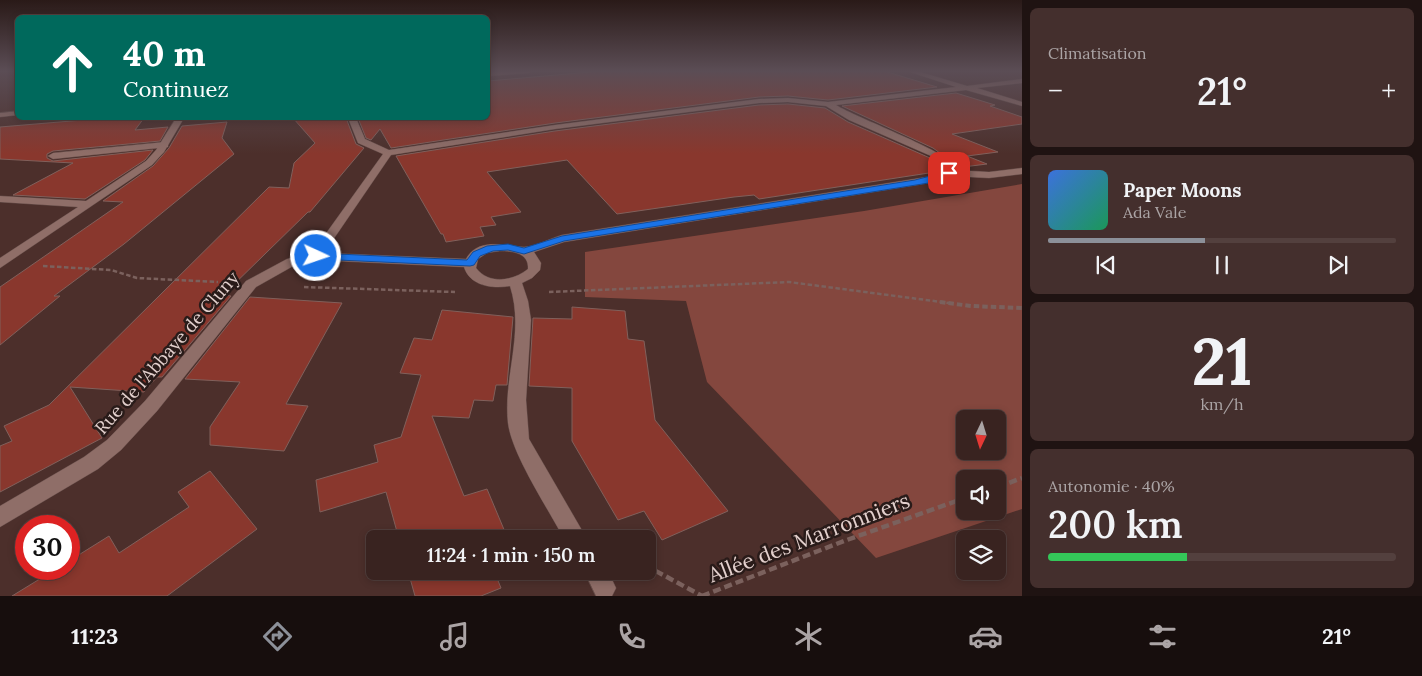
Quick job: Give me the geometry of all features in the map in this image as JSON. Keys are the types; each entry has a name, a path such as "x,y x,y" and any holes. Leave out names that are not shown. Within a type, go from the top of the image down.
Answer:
{"street":[{"path":"353,120 361,141 388,153 469,142 555,127 759,101 788,100 828,104 873,99"},
{"path":"1004,99 1022,104"},
{"path":"828,104 852,118 934,154 947,164 949,173"},
{"path":"0,115 15,114"},
{"path":"0,264 149,163 165,145 179,120"},
{"path":"53,156 165,145"},
{"path":"316,256 388,153"},
{"path":"524,251 562,239 935,179 949,173 989,175 1022,171"},
{"path":"0,199 90,204"},
{"path":"517,288 482,280 472,272 470,263 477,254 491,248 508,247 524,251 534,260 534,270 523,279 517,288 524,318 515,405 516,424 520,440 571,530"},
{"name":"Rue de l'Abbaye de Cluny","path":"0,517 91,463 114,446 138,421 251,284 291,262 316,256 470,263"}],"path":[{"path":"517,288 789,282 970,306 1022,308"},
{"path":"1006,484 1022,478"},
{"name":"Allée des Marronniers","path":"656,571 702,596 844,540 956,501"}],"shaded area":[{"path":"1022,184 1022,509 1006,514 1006,470 956,470 956,520 989,520 876,558 707,382 686,301 585,297 585,252 864,211"}],"building":[{"path":"490,99 745,99 555,123 391,148 380,129 371,140 366,138 359,120 490,120"},
{"path":"905,99 975,99 1022,117 1022,124 952,134 998,152 967,156 987,164 955,168 952,162 933,148 842,106"},
{"path":"788,104 825,108 848,122 930,158 941,166 942,171 759,199 754,195 734,197 617,214 567,160 487,172 521,212 491,217 496,225 480,227 484,236 446,242 396,156 555,131 759,105"},
{"path":"83,120 142,120 135,130 168,127 160,141 53,151 47,154 47,158 53,161 153,150 145,160 85,199 13,195 73,163 0,159 0,127"},
{"path":"295,120 347,120 356,144 364,148 310,212 223,295 231,296 162,377 157,377 144,392 70,387 102,438 0,492 0,446 12,441 4,426 49,405 269,187 289,188 294,163 315,143"},
{"path":"227,122 222,138 234,154 124,244 54,296 60,296 0,345 0,287 123,202 103,201 153,166 169,148 182,126"},
{"path":"250,297 342,303 286,404 308,406 284,451 210,445 210,427 240,382 185,379"},
{"path":"572,307 625,311 628,339 644,341 655,420 728,511 662,540 644,511 618,520 572,441 572,388 529,386 533,318 572,319"},
{"path":"442,310 513,317 507,385 496,385 493,401 474,400 469,418 432,416 464,496 487,489 504,530 397,530 386,492 320,512 316,480 378,462 374,445 401,437 421,375 400,373 414,338 432,340"},
{"path":"210,471 257,529 167,596 12,596 38,580 80,580 80,554 109,536 119,553 189,507 178,492"},
{"path":"411,580 498,580 501,588 481,596 415,596"}],"route":[{"path":"316,256 470,263 477,254 491,248 508,247 524,251 562,239 935,179 944,177 949,173"}]}
